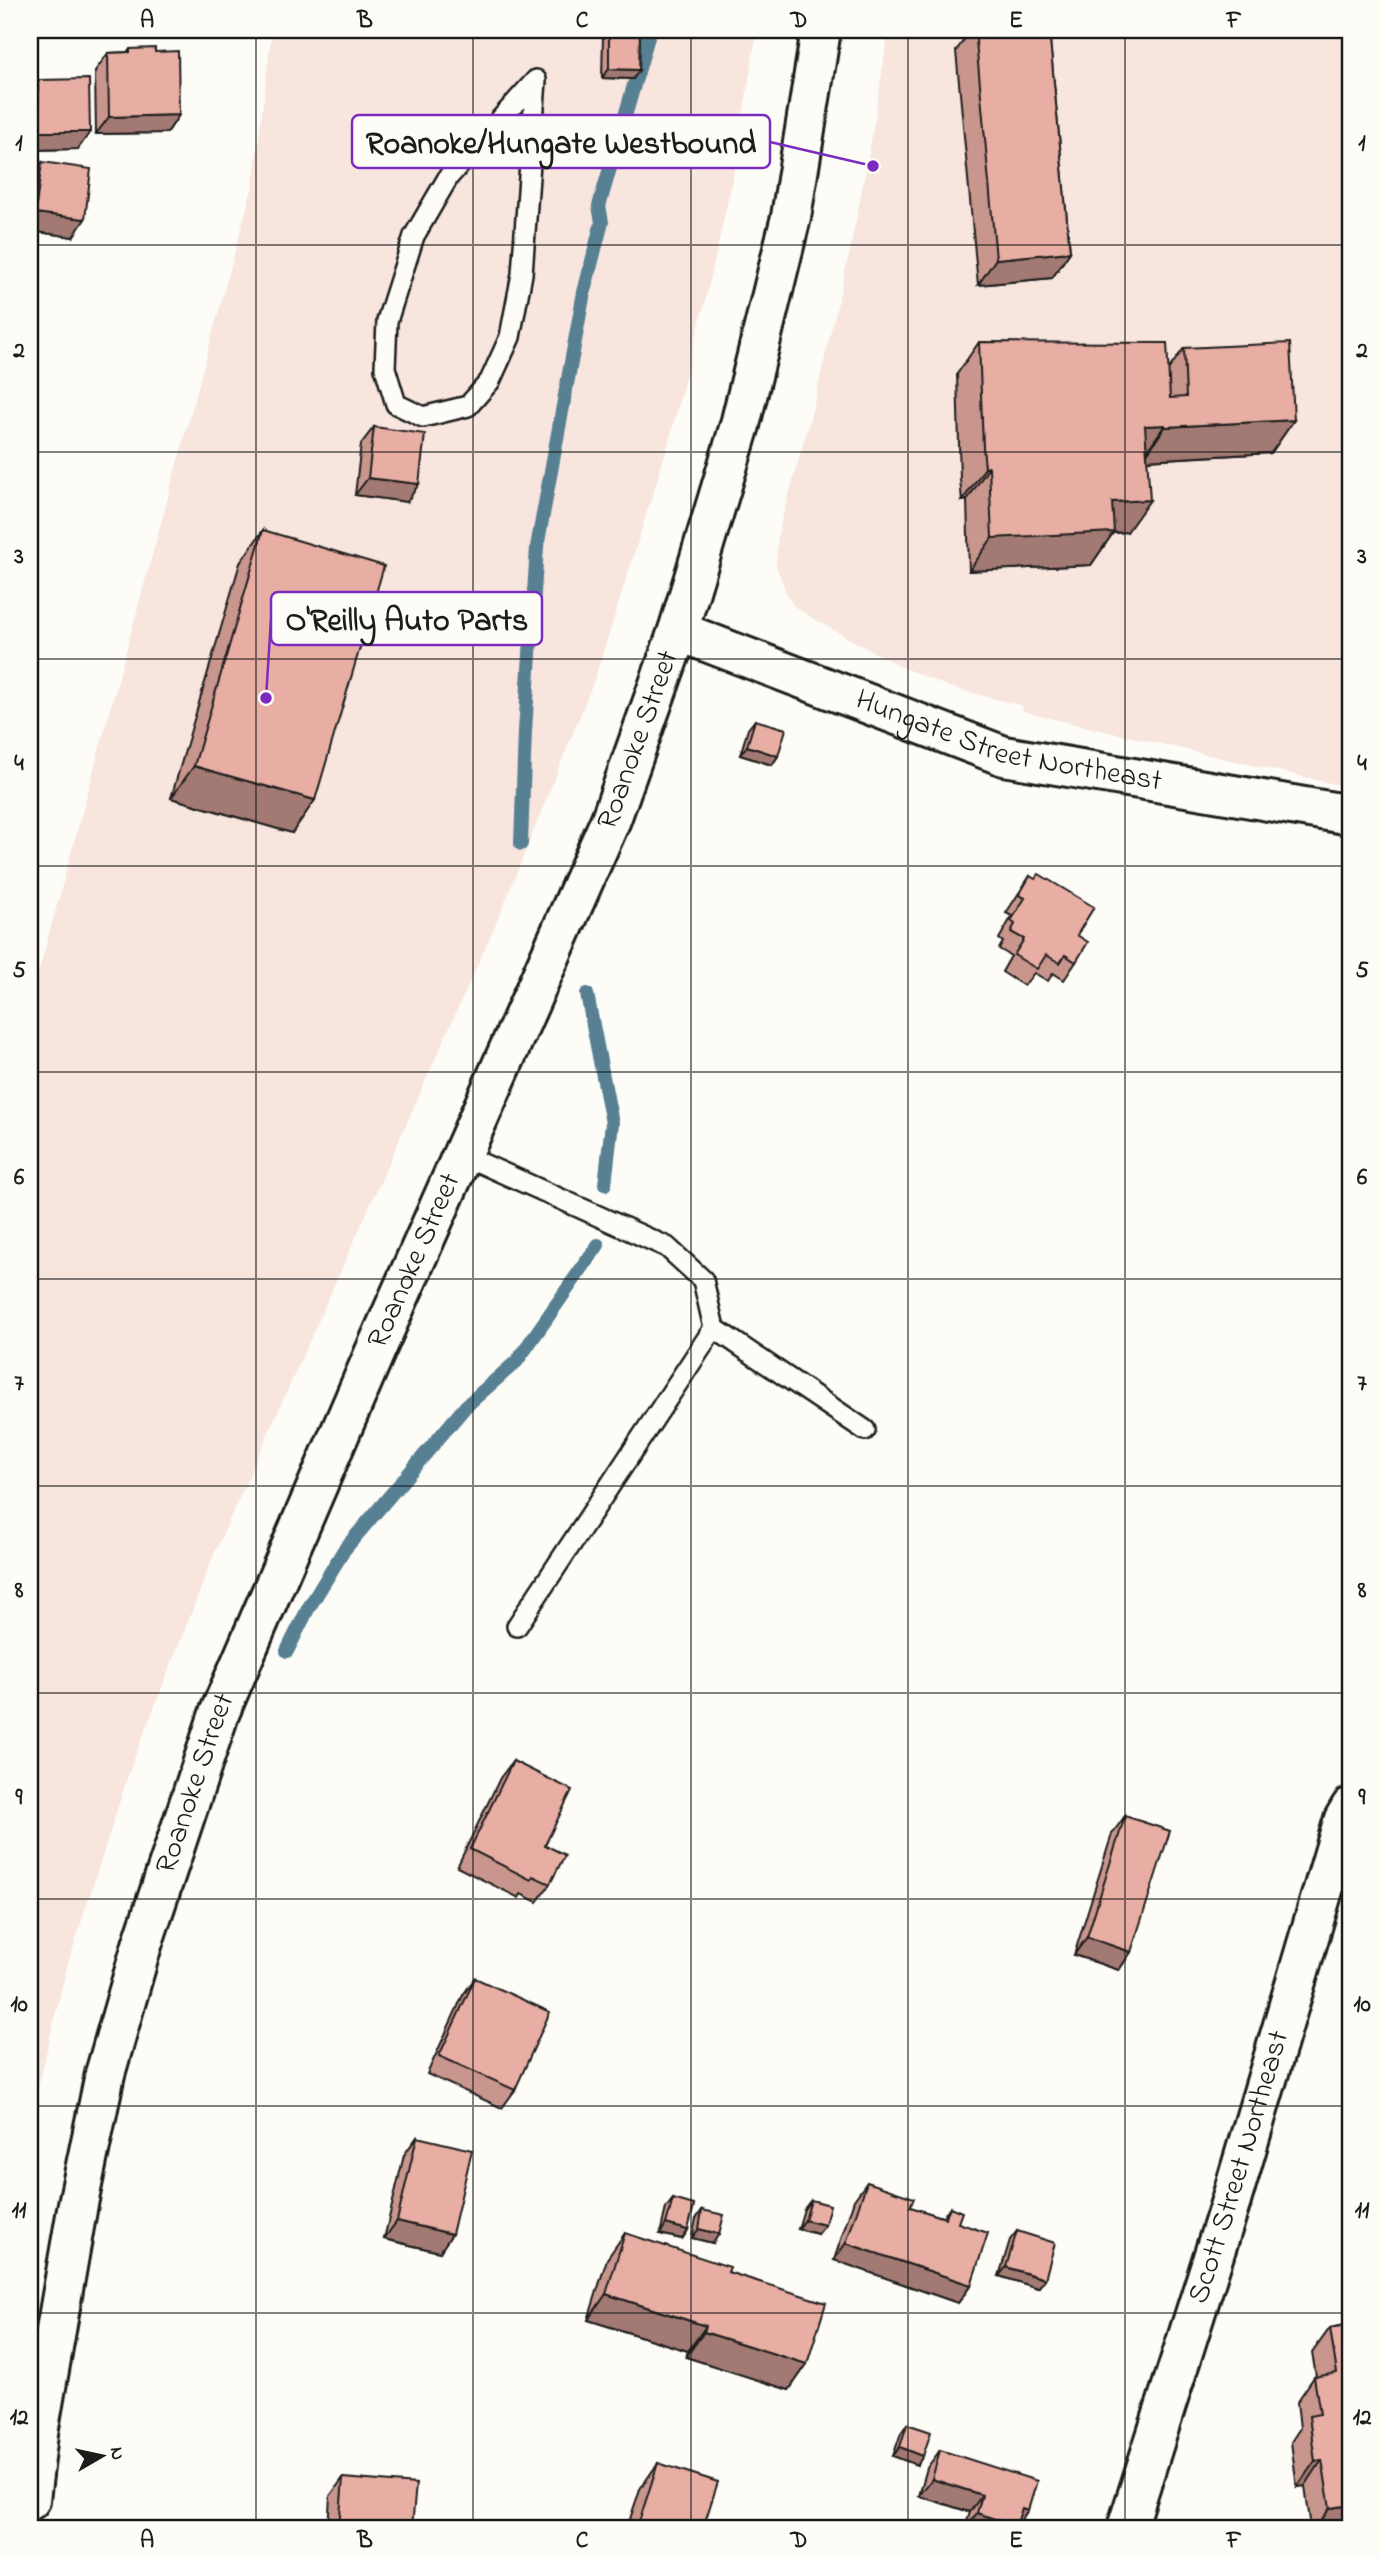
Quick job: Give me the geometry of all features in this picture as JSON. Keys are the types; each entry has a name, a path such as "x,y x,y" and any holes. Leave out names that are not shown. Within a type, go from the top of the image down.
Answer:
{"main road":[{"name":"Roanoke Street","path":"30,2500 38,2433 78,2204 105,2074 142,1945 219,1714 611,819 678,631 740,425 792,217 821,30"},
{"name":"Hungate Street Northeast","path":"678,631 1004,756 1351,815"},
{"name":"Scott Street Northeast","path":"1127,2528 1231,2201 1344,1819 1351,1807"}],"lane":[{"path":"536,80 522,274 510,337 490,381 468,406 423,416 396,404 385,368 387,321 414,236 449,176 536,80"},
{"path":"463,1156 667,1247 703,1280 715,1328 865,1430"},
{"path":"517,1626 715,1328"}],"shaded area":[{"path":"272,30 757,30 733,177 707,294 668,445 595,678 501,912 215,1552 130,1769 66,1970 30,2121 30,995 37,978 253,185"},
{"path":"889,30 1351,30 1351,788 1036,715 1022,710 1023,706 949,687 899,666 812,618 795,607 787,595 776,566 778,533 813,408 849,255"}],"building":[{"path":"609,30 640,30 639,70 609,69"},
{"path":"975,30 1049,30 1070,252 996,259"},
{"path":"155,48 155,52 178,51 179,115 109,117 108,53"},
{"path":"89,79 90,132 39,132 38,80"},
{"path":"42,162 91,169 85,219 35,213"},
{"path":"979,342 1167,343 1170,398 1186,397 1184,348 1290,343 1294,420 1145,426 1150,500 1112,502 1114,532 992,538 989,467 985,468 983,447"},
{"path":"374,427 425,434 419,484 368,478"},
{"path":"263,530 384,566 315,800 194,766"},
{"path":"755,720 786,729 778,756 747,746"},
{"path":"1039,874 1094,907 1077,935 1088,942 1076,962 1065,955 1060,963 1046,955 1037,969 1014,955 1024,939 1011,932 1015,924 1011,921 1025,898 1019,895 1030,876 1035,879"},
{"path":"513,1761 572,1790 545,1845 565,1855 550,1884 533,1876 531,1880 470,1849"},
{"path":"1125,1816 1170,1831 1131,1952 1087,1937"},
{"path":"475,1978 550,2012 515,2090 439,2056"},
{"path":"417,2137 472,2150 452,2234 397,2221"},
{"path":"867,2182 914,2198 910,2207 945,2218 950,2207 962,2212 958,2223 988,2233 971,2285 846,2243"},
{"path":"673,2199 694,2205 688,2230 666,2224"},
{"path":"811,2200 830,2205 825,2225 805,2220"},
{"path":"702,2210 724,2215 719,2234 699,2229"},
{"path":"1017,2231 1055,2243 1045,2279 1006,2267"},
{"path":"625,2233 730,2267 728,2272 826,2303 807,2364 704,2332 706,2326 606,2294"},
{"path":"1351,2324 1351,2505 1330,2508 1322,2460 1315,2461 1309,2416 1320,2414 1314,2377 1337,2373 1330,2328"},
{"path":"907,2424 931,2432 923,2456 900,2447"},
{"path":"940,2450 1037,2481 1028,2510 1022,2508 1016,2526 977,2513 982,2495 932,2479"},
{"path":"658,2463 718,2482 703,2528 637,2528"},
{"path":"343,2478 416,2484 412,2528 339,2528"}],"waterway":[{"path":"521,844 537,547 584,292 602,222 599,206 650,30"},
{"path":"587,994 612,1123 605,1184"},
{"path":"287,1651 308,1609 344,1550 466,1406 517,1361 598,1245"}],"place":[{"name":"Roanoke/Hungate Westbound","path":"873,166"},
{"name":"O'Reilly Auto Parts","path":"266,698"}]}
